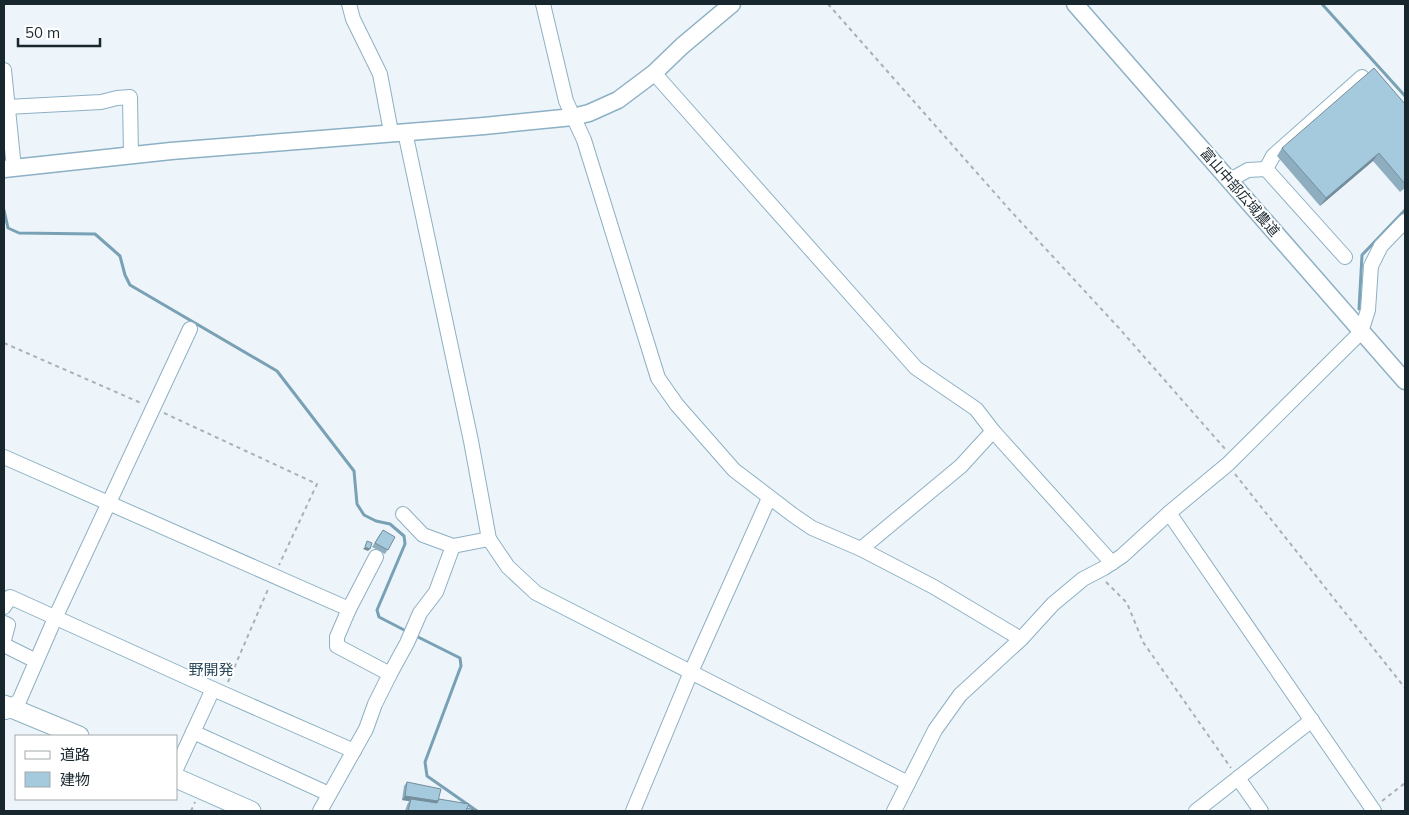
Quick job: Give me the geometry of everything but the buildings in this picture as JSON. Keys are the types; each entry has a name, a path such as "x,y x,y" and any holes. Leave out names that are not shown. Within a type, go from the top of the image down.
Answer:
{"main road":[{"path":"6,709 76,735"},
{"path":"178,779 251,811"}],"street":[{"path":"349,4 353,19 380,74 398,132 471,441 488,539 508,567 536,593 908,783"},
{"path":"542,4 566,101 584,140 658,378 677,405 734,470 768,498 812,528 861,550 934,587 1021,638"},
{"path":"4,70 8,107 9,168 131,155 573,116 588,113 618,100 654,73 682,46 732,4"},
{"name":"富山中部広域農道","path":"1075,4 1405,382"},
{"path":"654,73 916,368 976,409 993,431 1112,563"},
{"path":"1266,169 1273,156 1362,76"},
{"path":"8,107 101,102 130,97 131,155"},
{"path":"1230,180 1248,170 1266,169"},
{"path":"1266,169 1345,257"},
{"path":"894,811 935,730 960,694 1021,638 1053,604 1083,579 1112,563 1230,461 1361,332 1368,310 1370,266 1381,246 1405,221"},
{"path":"6,709 19,701 56,616 190,329"},
{"path":"861,550 961,466 993,431"},
{"path":"4,458 349,609"},
{"path":"633,811 691,672 768,498"},
{"path":"1170,513 1373,810"},
{"path":"403,514 423,534 453,546 488,539"},
{"path":"320,811 366,729 375,704 407,642 420,612 436,592 453,546"},
{"path":"376,557 349,609 337,637 337,646 390,674"},
{"path":"4,607 10,597 354,751"},
{"path":"4,622 8,625 4,640"},
{"path":"4,645 36,661"},
{"path":"178,764 193,732 218,691"},
{"path":"1196,811 1312,720"},
{"path":"193,732 329,794"},
{"path":"1238,778 1261,811"}],"path":[{"path":"828,4 1008,208 1118,327 1230,461 1405,688"},
{"path":"4,343 317,484 218,691"},
{"path":"1098,571 1127,603 1143,642 1238,778"},
{"path":"1373,810 1405,783"}],"waterway":[{"path":"1322,4 1405,96"},
{"path":"4,210 8,228 19,233 95,234 120,256 130,285 277,371 354,471 357,504 364,515 376,521 390,524 404,536 405,544 377,610 379,617 408,632"},
{"path":"1359,309 1362,255 1405,210"},
{"path":"414,635 460,658 461,666 425,762 427,776 477,811"}],"district":[{"name":"野開発","path":"211,670"}]}
